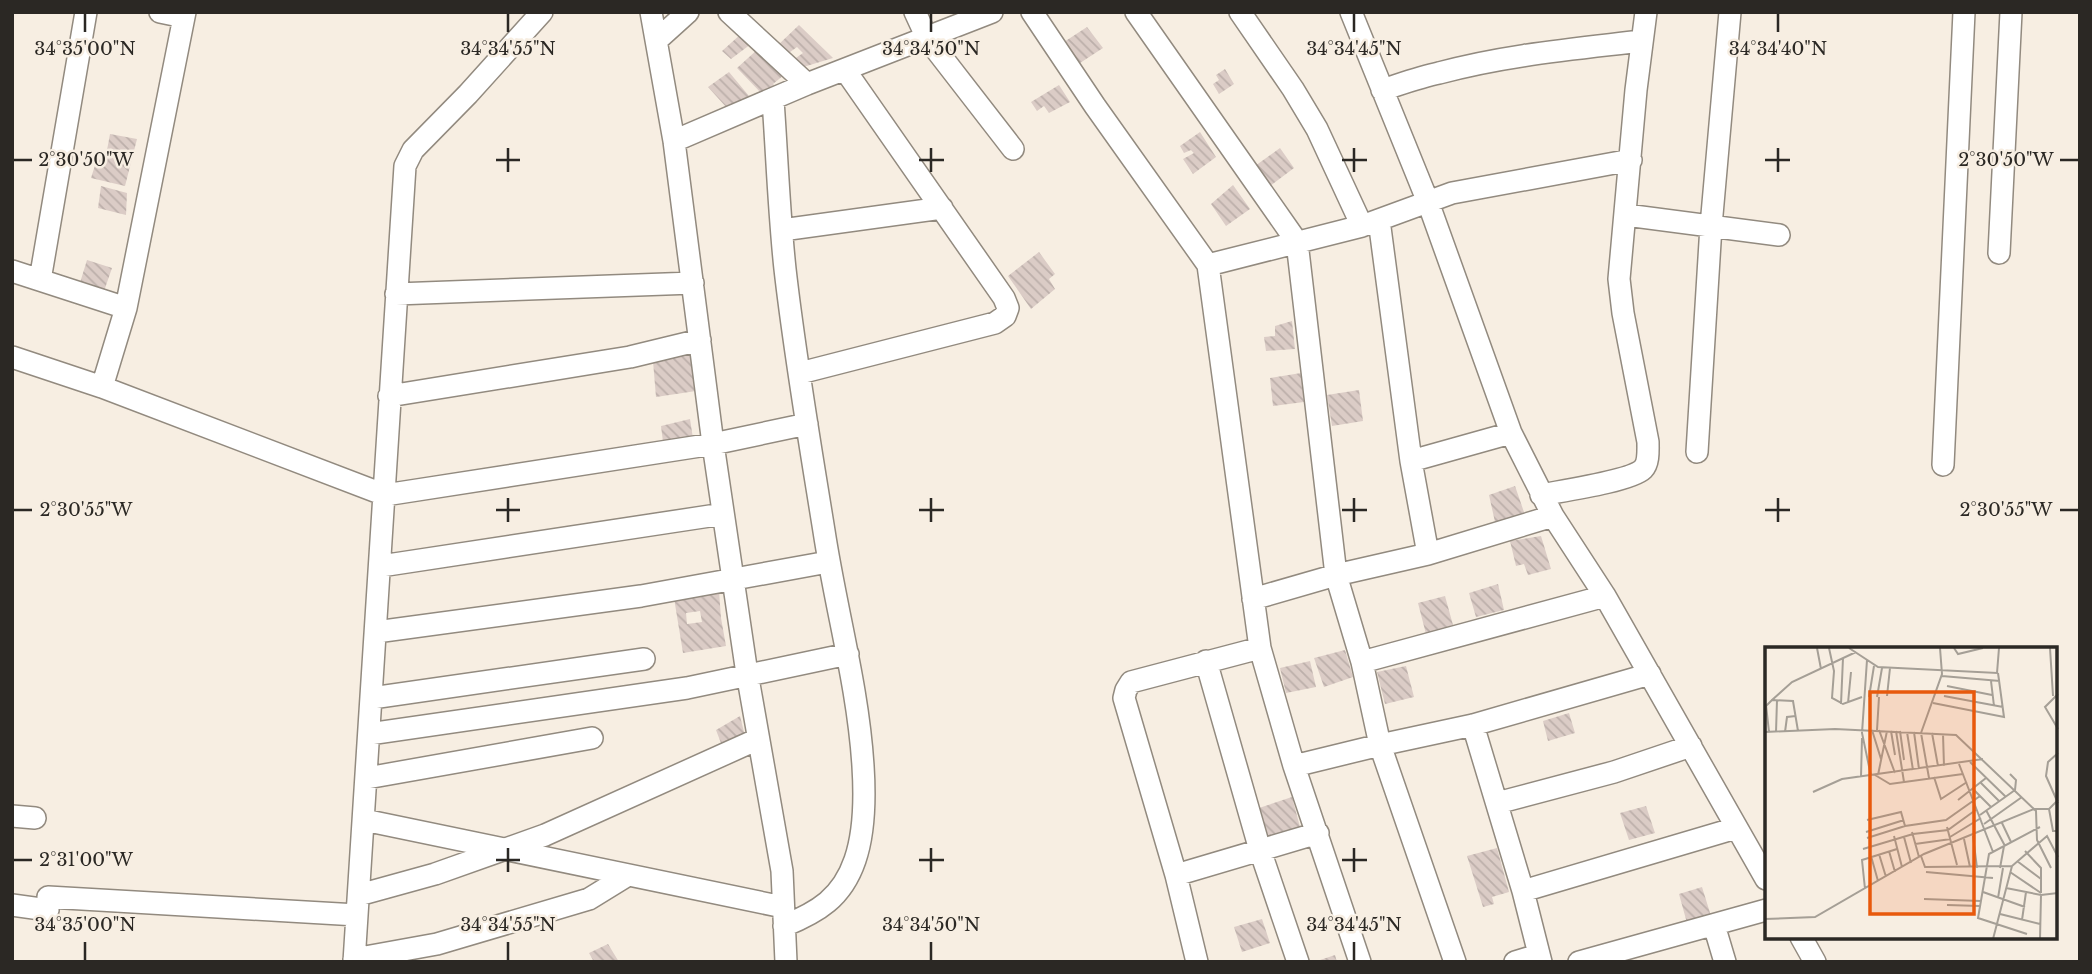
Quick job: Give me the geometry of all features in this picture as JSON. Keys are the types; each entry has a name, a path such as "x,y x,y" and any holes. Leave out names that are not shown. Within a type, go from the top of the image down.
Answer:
{"street":[{"path":"40,280 86,12"},
{"path":"102,387 126,308 185,15 160,12"},
{"path":"542,12 413,150 405,166 389,396 386,495 354,961 437,944 589,899 628,875"},
{"path":"651,12 674,141 713,444 747,675 782,871 786,962"},
{"path":"657,40 688,12"},
{"path":"729,12 807,84"},
{"path":"915,12 927,38 1013,149"},
{"path":"674,141 807,84 992,12"},
{"path":"1032,12 1208,265 1260,648 1294,766 1360,962"},
{"path":"1136,12 1297,242 1336,575 1362,662 1380,745 1455,962"},
{"path":"1240,12 1293,89 1370,223 1428,554"},
{"path":"1351,12 1428,202 1511,433 1553,516 1605,596 1765,877"},
{"path":"1541,495 1626,477 1643,469 1647,462 1648,442 1619,279 1646,12"},
{"path":"1697,452 1710,226 1730,12"},
{"path":"1943,465 1964,12"},
{"path":"1999,253 2011,12"},
{"path":"1382,90 1439,73 1494,61 1641,41"},
{"path":"800,373 995,323 1005,316 1008,308 1004,298 845,69"},
{"path":"364,820 628,875 784,916 813,914 839,891 855,861 862,826 864,789 860,721 828,562 807,424 782,230 773,100"},
{"path":"1208,265 1370,223 1452,194 1631,160"},
{"path":"782,230 942,208"},
{"path":"1626,215 1779,235"},
{"path":"12,271 126,308"},
{"path":"396,294 693,283"},
{"path":"389,396 630,357 700,340"},
{"path":"12,356 102,387 386,495 713,444 807,424"},
{"path":"1411,461 1511,433"},
{"path":"381,566 723,513"},
{"path":"1253,599 1336,575 1428,554 1553,516"},
{"path":"376,632 641,596 828,562"},
{"path":"1362,662 1605,596"},
{"path":"1197,962 1124,698 1131,682 1260,648"},
{"path":"369,734 687,688 848,654"},
{"path":"372,698 644,659"},
{"path":"1206,661 1260,850 1298,962"},
{"path":"1294,766 1473,725 1650,674"},
{"path":"1473,725 1523,891 1539,958 1515,962"},
{"path":"367,778 592,738"},
{"path":"12,905 358,905 545,835 758,739"},
{"path":"1497,803 1614,772 1691,746"},
{"path":"12,816 35,818"},
{"path":"1523,891 1736,828"},
{"path":"1175,875 1318,833"},
{"path":"1579,962 1630,955 1765,910"},
{"path":"1714,925 1725,962"},
{"path":"1802,939 1815,962"}],"building":[{"path":"799,25 833,58 800,68 793,60 803,53 797,47 786,55 777,46"},
{"path":"1087,27 1103,48 1080,63 1064,42"},
{"path":"741,34 751,44 731,59 722,51"},
{"path":"758,49 784,75 773,84 776,87 764,96 737,68"},
{"path":"1225,69 1234,84 1219,94 1213,84 1219,80 1216,75"},
{"path":"729,72 749,96 727,108 708,87"},
{"path":"1059,85 1070,102 1049,113 1044,106 1037,111 1031,102"},
{"path":"1200,132 1216,157 1193,174 1183,159 1194,153 1191,150 1184,153 1180,146"},
{"path":"110,134 137,139 125,186 91,178 97,159 105,161"},
{"path":"1280,148 1294,168 1270,186 1255,166"},
{"path":"1233,185 1250,209 1226,226 1211,204"},
{"path":"101,186 127,193 126,215 98,208"},
{"path":"1039,252 1055,274 1049,279 1055,289 1031,309 1008,276"},
{"path":"87,260 112,268 103,294 79,286"},
{"path":"1292,321 1295,349 1266,351 1264,337 1275,336 1275,326"},
{"path":"693,352 696,391 656,397 653,361"},
{"path":"1301,373 1304,402 1273,406 1270,378"},
{"path":"1359,390 1363,421 1332,426 1327,395"},
{"path":"690,419 694,445 664,450 661,426"},
{"path":"1515,486 1525,515 1495,522 1489,495"},
{"path":"1541,536 1551,569 1528,575 1524,564 1516,566 1510,541"},
{"path":"1498,584 1504,610 1476,617 1469,593"},
{"path":"719,591 726,646 683,653 674,598","holes":["700,611 702,622 687,624 686,613"]},
{"path":"1445,596 1453,625 1426,634 1418,603"},
{"path":"1345,650 1353,677 1324,687 1314,658"},
{"path":"1310,661 1316,687 1286,693 1280,668"},
{"path":"1406,666 1414,697 1385,704 1377,672"},
{"path":"1569,713 1575,733 1548,741 1543,721"},
{"path":"740,716 746,740 724,751 716,730"},
{"path":"1292,797 1300,827 1268,836 1259,808"},
{"path":"1646,806 1655,833 1629,840 1620,813"},
{"path":"1497,848 1509,892 1492,897 1494,904 1483,907 1467,856"},
{"path":"1702,887 1711,916 1687,923 1679,894"},
{"path":"1262,919 1270,943 1242,952 1234,927"},
{"path":"608,944 619,962 594,962 589,953"},
{"path":"1335,955 1337,962 1317,961"}]}
